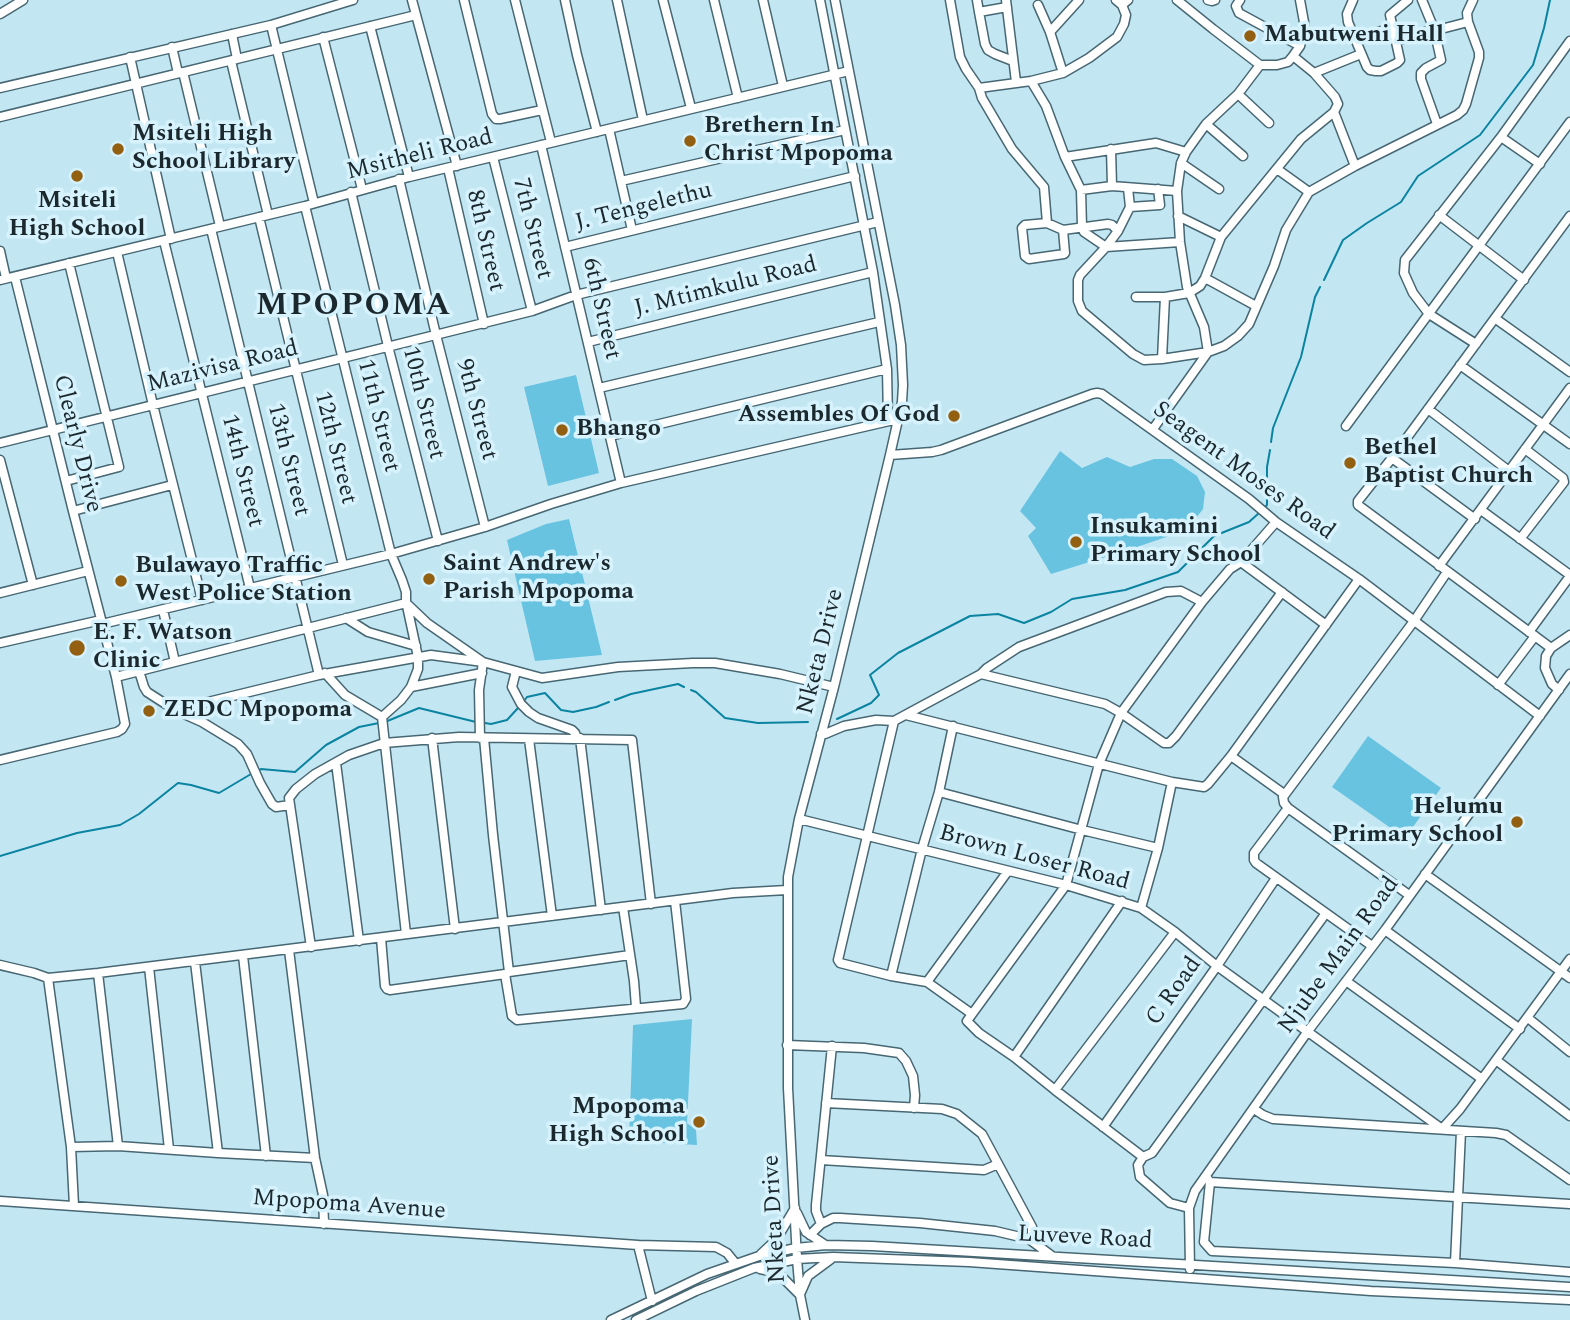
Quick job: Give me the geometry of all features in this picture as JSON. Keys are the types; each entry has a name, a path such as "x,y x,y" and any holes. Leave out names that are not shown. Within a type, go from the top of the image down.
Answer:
{"street":[{"path":"0,14 23,0"},
{"path":"0,88 271,25 353,0"},
{"name":"8th Street","path":"412,0 452,167 484,324"},
{"path":"464,0 492,114 500,119 542,110"},
{"path":"515,0 551,142"},
{"path":"565,0 597,132"},
{"path":"617,0 643,120"},
{"path":"663,0 691,108"},
{"path":"714,0 738,98"},
{"path":"764,0 783,86"},
{"path":"0,643 163,610 297,578 438,541 621,483 893,420 873,272 820,0"},
{"name":"Nketa Drive","path":"805,1320 796,1248 791,1145 787,1045 787,890 799,819 890,455 893,420 902,402 903,385 895,305 835,0"},
{"path":"950,0 960,57 1012,149 1044,187 1047,223"},
{"path":"977,0 988,50 1013,61"},
{"path":"1050,32 1079,0"},
{"path":"1177,0 1260,65 1288,62 1300,46 1304,22 1300,0"},
{"path":"1208,0 1215,0"},
{"path":"1240,0 1236,6 1238,13 1300,46"},
{"path":"1353,0 1347,18 1355,40 1367,67 1381,71 1400,60 1391,13 1408,0"},
{"path":"1422,0 1434,29 1441,60 1421,73 1437,124"},
{"path":"1128,188 1130,207 1118,231 1078,280 1078,300 1082,311 1141,359 1162,359 1209,352 1224,345 1245,330 1274,266 1286,230 1309,192 1457,115 1466,104 1479,58 1467,13 1473,0"},
{"path":"979,88 1031,81 1063,73 1089,58 1117,37 1126,15 1122,2"},
{"path":"979,12 1006,4 1016,82"},
{"path":"1038,5 1063,73"},
{"path":"0,117 416,15"},
{"path":"1397,41 1468,22"},
{"name":"11th Street","path":"271,25 342,358 391,554 406,592 418,657"},
{"path":"370,26 409,177"},
{"path":"1355,40 1393,27"},
{"name":"12th Street","path":"232,34 234,60 263,216 295,370 343,565"},
{"path":"323,37 362,189"},
{"path":"1476,344 1429,314 1413,293 1404,273 1405,260 1501,137 1570,41"},
{"path":"172,47 220,226"},
{"path":"1314,74 1362,54"},
{"path":"1136,297 1165,297 1189,293 1200,286 1221,237 1301,139 1334,112 1338,104 1335,97 1293,56"},
{"name":"14th Street","path":"130,57 202,393 250,589"},
{"path":"1153,429 1209,352 1204,327 1189,293 1180,242 1177,191 1181,163 1206,124 1238,94 1260,65"},
{"name":"Msitheli Road","path":"7,278 309,205 399,179 849,71"},
{"path":"1031,81 1046,106 1080,190 1083,227 1087,236 1106,247 1180,242"},
{"path":"1238,94 1269,123"},
{"path":"1334,112 1355,166"},
{"path":"1346,426 1570,122"},
{"path":"1206,124 1243,156"},
{"path":"610,129 632,230"},
{"path":"621,181 845,130"},
{"path":"1501,137 1540,164"},
{"path":"1065,157 1156,143 1186,152"},
{"name":"6th Street","path":"541,145 621,483"},
{"path":"1111,149 1112,186"},
{"name":"7th Street","path":"493,157 532,312"},
{"path":"1181,163 1219,189"},
{"path":"1277,169 1309,192"},
{"name":"J. Tengelethu","path":"565,247 855,176"},
{"name":"9th Street","path":"399,179 485,527"},
{"path":"1080,190 1112,186 1177,191"},
{"path":"1130,207 1158,206 1158,189"},
{"name":"10th Street","path":"351,192 438,541"},
{"path":"1439,215 1524,279"},
{"path":"1178,216 1221,237"},
{"path":"1550,648 1358,505 1358,501 1496,319 1570,216"},
{"name":"Mazivisa Road","path":"0,443 532,312 576,295 878,222"},
{"path":"1063,230 1064,254 1025,256 1023,226 1047,223 1063,230 1108,224 1118,231"},
{"name":"13th Street","path":"211,229 308,628 322,674"},
{"name":"Clearly Drive","path":"0,251 66,481 125,720 122,729 117,732 0,760"},
{"path":"117,252 202,600"},
{"path":"66,481 119,467 69,263"},
{"name":"J. Mtimkulu Road","path":"588,342 873,272"},
{"path":"1205,278 1256,306"},
{"path":"1162,359 1165,297"},
{"path":"1496,319 1570,372"},
{"path":"599,388 879,322"},
{"path":"1461,365 1570,444"},
{"path":"610,436 887,369"},
{"path":"1439,566 1570,388"},
{"name":"Seagent Moses Road","path":"890,455 941,450 1097,393 1102,394 1249,499 1276,523 1359,579 1539,716"},
{"path":"1428,409 1509,471"},
{"path":"1520,539 1564,482 1563,478 1525,449"},
{"path":"1392,458 1475,519"},
{"path":"0,460 33,585"},
{"path":"72,511 172,485"},
{"path":"1481,510 1570,575 1498,684"},
{"path":"1143,1157 967,1021 1066,884 1098,764 1121,713 1202,602 1230,569 1241,562 1276,523"},
{"path":"1241,562 1326,625"},
{"path":"0,593 88,571"},
{"path":"1409,895 1288,808 1284,803 1284,794 1414,621 1447,572"},
{"path":"906,715 1172,782 1203,787 1231,756 1359,579"},
{"path":"821,734 876,720 894,721 981,674 1019,647 1166,593 1181,591 1202,602"},
{"path":"981,674 1105,704 1164,743 1172,741 1282,592"},
{"path":"116,677 406,603 427,623 483,662"},
{"path":"163,610 175,662"},
{"path":"346,618 369,632 416,646"},
{"path":"1559,690 1552,684 1545,667 1546,656 1550,648 1570,635"},
{"path":"175,710 322,674 432,655 483,662 542,678 618,667 715,663 834,687"},
{"path":"382,717 411,687 418,669 418,657"},
{"path":"483,662 480,690 482,738 512,1016 517,1020 683,1004 685,1001 675,901"},
{"path":"139,671 147,692 238,744 247,754 272,804 276,807 290,805"},
{"path":"516,671 512,687 521,704 538,718 572,730 578,738 601,911"},
{"path":"411,687 482,673"},
{"path":"322,674 345,695 382,717"},
{"name":"Njube Main Road","path":"1190,1277 1189,1208 1195,1191 1208,1179 1308,1031 1385,930 1570,674"},
{"path":"382,717 406,934"},
{"path":"894,721 838,960 840,963 891,976 927,982 972,1014"},
{"path":"891,976 939,792 953,726"},
{"path":"311,947 289,798 315,774 361,750 384,743 459,737 632,740 651,904"},
{"path":"432,738 455,929"},
{"path":"530,738 552,916"},
{"path":"1231,756 1284,794"},
{"path":"336,764 359,941"},
{"path":"1141,908 1158,848 1172,782"},
{"path":"939,792 1158,848"},
{"path":"1288,808 1254,853 1256,863 1372,946"},
{"name":"Brown Loser Road","path":"799,819 1066,884 1141,908 1442,1129"},
{"path":"927,982 1008,871"},
{"path":"1425,874 1570,978"},
{"name":"C Road","path":"1103,1127 1276,878"},
{"path":"0,965 48,978 195,962 733,893 787,890"},
{"path":"1014,1057 1122,901"},
{"path":"623,907 636,1007"},
{"path":"1189,1208 1170,1203 1140,1177 1138,1166 1143,1157 1152,1153 1326,913"},
{"path":"1385,930 1520,1029"},
{"path":"1055,1090 1175,932"},
{"path":"381,938 385,986 390,990 630,955"},
{"path":"289,950 315,1158 323,1195 324,1224"},
{"path":"243,956 266,1156"},
{"path":"1442,1129 1460,1109 1570,959"},
{"path":"195,962 218,1153"},
{"path":"149,967 169,1149"},
{"path":"98,973 118,1146"},
{"path":"48,978 71,1147 74,1206"},
{"path":"1346,981 1482,1079"},
{"path":"1528,1018 1570,1052"},
{"path":"787,1045 832,1046 899,1053 914,1076 914,1108"},
{"path":"821,1224 816,1205 832,1046"},
{"path":"1496,1060 1570,1116"},
{"path":"826,1103 942,1109 957,1114 982,1134 1032,1227 1029,1239"},
{"path":"1254,1109 1273,1119 1506,1135 1570,1180"},
{"path":"1455,1263 1461,1131"},
{"path":"71,1147 118,1146 315,1158"},
{"path":"821,1160 984,1170 998,1164"},
{"path":"1570,1205 1208,1179 1204,1242 1212,1251 1455,1263 1570,1272"},
{"name":"Mpopoma Avenue","path":"0,1201 638,1245 716,1247 736,1264"},
{"path":"795,1207 810,1235 826,1245"},
{"path":"759,1256 780,1234 795,1207"},
{"path":"810,1235 821,1224 833,1218 920,1223 995,1231 1029,1239 1052,1256"},
{"path":"638,1245 652,1301"},
{"name":"Luveve Road","path":"611,1320 707,1274 759,1256 826,1245 1570,1287"},
{"path":"754,1268 781,1276 800,1295 808,1276 833,1257"},
{"name":"Luveve Road","path":"636,1320 696,1291 754,1268 797,1259 833,1257 969,1262 1371,1290 1570,1300"}],"shaded area":[{"name":"Bhango","path":"576,375 599,473 548,486 524,387"},
{"path":"1060,451 1082,468 1107,457 1130,467 1154,459 1172,459 1197,476 1205,492 1203,509 1193,522 1175,534 1051,574 1028,536 1036,528 1020,511"},
{"path":"569,519 602,655 535,661 507,540 546,524"},
{"path":"1368,736 1441,788 1405,838 1332,787"},
{"path":"692,1019 687,1123 696,1130 697,1145 629,1141 633,1025"}],"waterway":[{"path":"1324,280 1343,240 1401,202 1418,176 1480,135 1533,65 1550,0"},
{"path":"1271,442 1273,428 1301,357 1315,297 1320,287"},
{"path":"1265,507 1270,450"},
{"path":"837,719 871,703 879,695 870,675 898,653 970,616 998,614 1024,623 1051,612 1072,599 1125,590 1178,572 1214,536 1249,522 1259,513"},
{"path":"615,700 678,684 684,687"},
{"path":"691,690 725,718 758,723 808,722"},
{"path":"524,701 527,697 545,693 561,710 573,712 609,702"},
{"path":"385,722 419,708 476,722"},
{"path":"485,723 507,720 518,708"},
{"path":"258,771 295,772 326,745 359,727 379,723"},
{"path":"0,856 77,833 120,825 139,814 178,783 219,793 251,774"}],"place":[{"name":"Mabutweni Hall","path":"1250,36"},
{"name":"Brethern In Christ Mpopoma","path":"690,141"},
{"name":"Msiteli High School Library","path":"118,149"},
{"name":"Msiteli High School","path":"77,176"},
{"name":"Assembles Of God","path":"954,416"},
{"name":"Bhango","path":"562,430"},
{"name":"Bethel Baptist Church","path":"1350,463"},
{"name":"Insukamini Primary School","path":"1076,542"},
{"name":"Saint Andrew's Parish Mpopoma","path":"429,579"},
{"name":"Bulawayo Traffic West Police Station","path":"121,581"},
{"name":"E. F. Watson Clinic","path":"77,648"},
{"name":"ZEDC Mpopoma","path":"149,711"},
{"name":"Helumu Primary School","path":"1517,822"},
{"name":"Mpopoma High School","path":"699,1122"}],"district":[{"name":"MPOPOMA","path":"354,308"}]}
